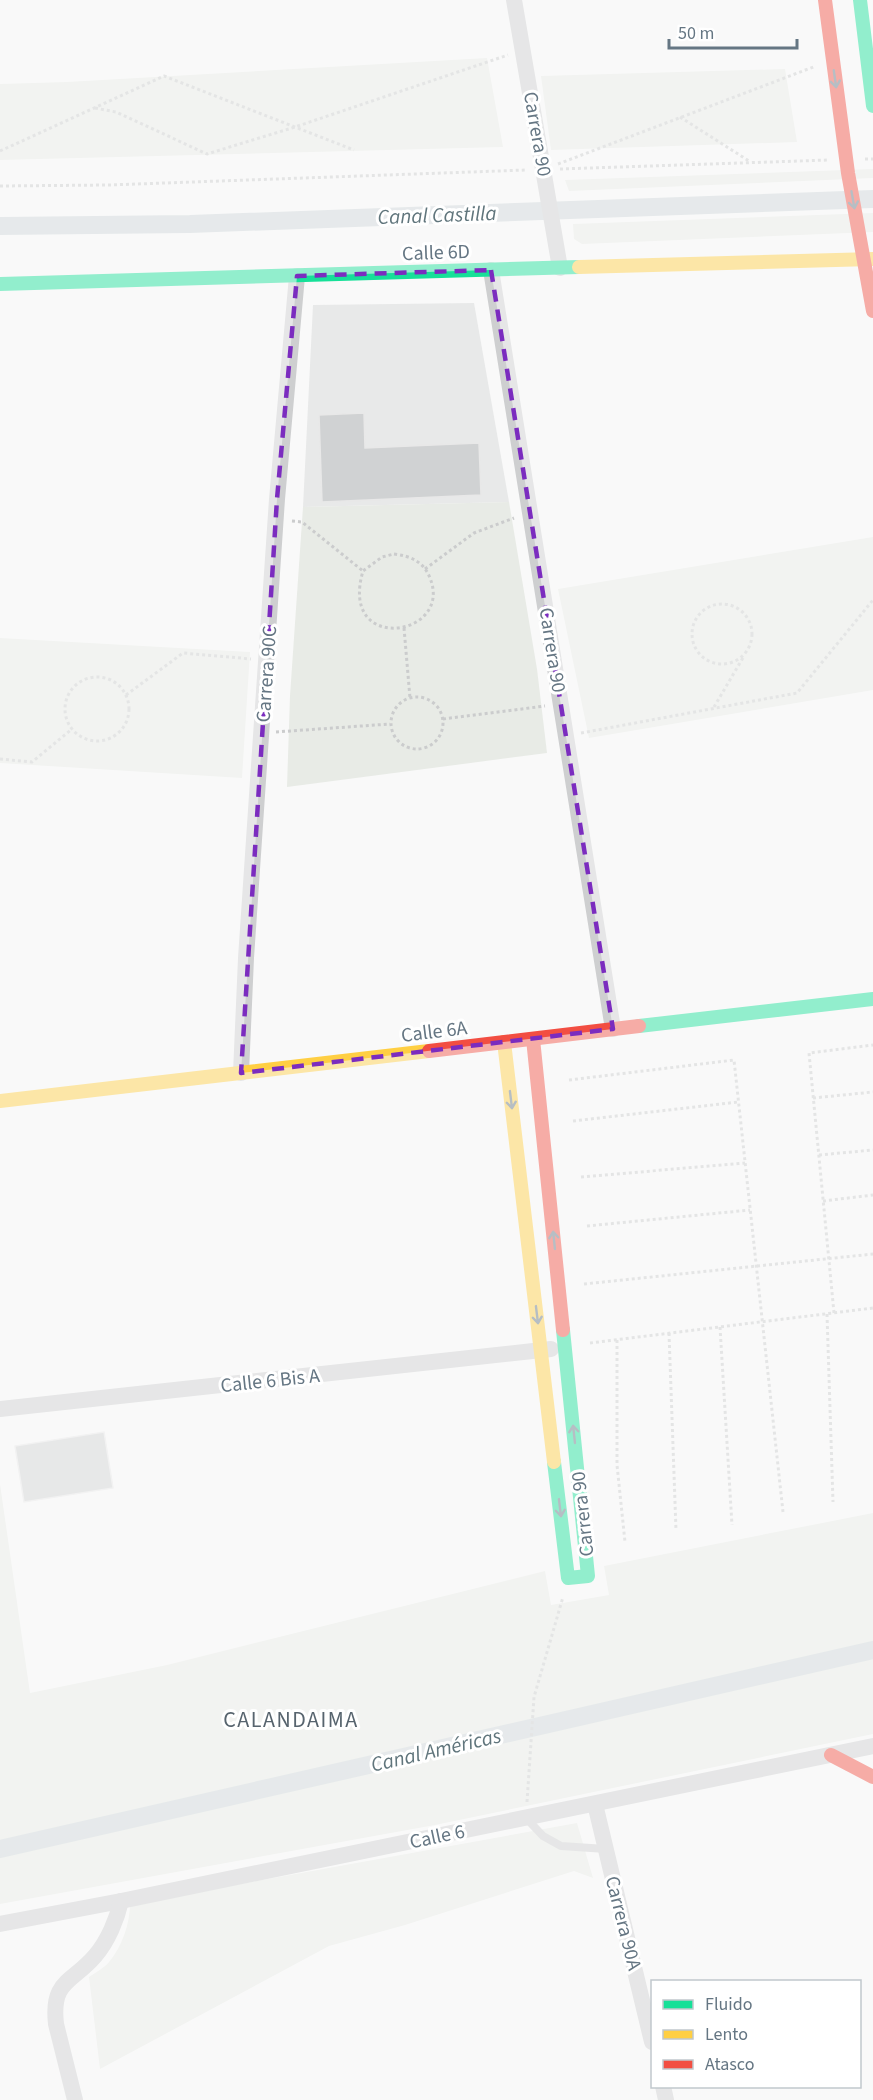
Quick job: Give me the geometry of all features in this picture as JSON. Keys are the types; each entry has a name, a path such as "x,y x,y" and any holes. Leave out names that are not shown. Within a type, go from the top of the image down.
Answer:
{"street":[{"name":"Carrera 90","path":"514,0 560,268"},
{"path":"825,0 848,174 858,226 868,259 873,311"},
{"path":"860,0 873,106"},
{"name":"Calle 6D","path":"0,284 868,259"},
{"name":"Carrera 90","path":"491,270 614,1029"},
{"name":"Carrera 90C","path":"241,1073 246,958 276,520 297,276"},
{"name":"Calle 6A","path":"0,1101 873,999"},
{"name":"Carrera 90","path":"504,1042 568,1578 588,1576 533,1039"},
{"name":"Calle 6 Bis A","path":"0,1409 565,1348"},
{"name":"Calle 6","path":"0,1924 873,1746"},
{"path":"831,1755 873,1777"},
{"name":"Carrera 90A","path":"595,1804 651,2038"},
{"path":"75,2100 56,2024 57,1995 66,1982 95,1956 118,1916 121,1901"}],"lane":[{"path":"526,1818 543,1836 561,1846 606,1849"}],"path":[{"path":"94,108 116,112 207,154 295,127 523,50"},
{"path":"544,174 680,117 817,66"},
{"path":"0,151 164,76 354,150"},
{"path":"680,117 751,163"},
{"path":"0,186 544,174 829,160"},
{"path":"425,569 474,533 512,518 531,517"},
{"path":"276,520 302,522 363,571"},
{"path":"394,554 417,561 425,569 431,580 433,592 431,604 416,624 392,629 380,626 365,614 358,596 363,571 382,557 394,554"},
{"path":"575,734 797,693 873,600"},
{"path":"713,709 747,652 753,633 746,615 730,604 720,603 701,611 695,620 692,640 702,657 720,665 739,659 747,652"},
{"path":"404,628 410,698"},
{"path":"126,695 183,653 267,661"},
{"path":"101,677 111,680 126,695 129,705 125,725 110,739 89,740 72,729 65,709 72,689 80,682 101,677"},
{"path":"419,697 435,704 443,719 440,736 435,743 419,750 403,746 396,740 390,724 396,707 402,701 410,698 419,697"},
{"path":"443,719 561,704"},
{"path":"262,733 390,724"},
{"path":"0,759 32,762 72,729"},
{"path":"834,1313 809,1053 873,1045"},
{"path":"569,1080 734,1060 783,1512"},
{"path":"813,1098 873,1092"},
{"path":"573,1121 739,1102"},
{"path":"819,1155 873,1150"},
{"path":"581,1177 745,1163"},
{"path":"823,1201 873,1196"},
{"path":"587,1226 750,1210"},
{"path":"584,1284 873,1254"},
{"path":"590,1343 873,1308"},
{"path":"827,1314 833,1502"},
{"path":"720,1327 732,1525"},
{"path":"669,1333 676,1530"},
{"path":"616,1340 617,1466 626,1542"},
{"path":"526,1818 534,1697 568,1578"}],"highlighted area":[{"path":"491,270 613,1029 241,1073 277,499 297,276"}],"shaded area":[{"path":"487,58 503,147 0,160 0,84"},
{"path":"785,69 797,142 551,150 541,76"},
{"path":"873,169 873,178 569,191 565,180"},
{"path":"873,213 873,232 582,244 574,239 573,224"},
{"path":"474,303 509,502 303,507 313,305"},
{"path":"509,502 537,669 547,753 287,787 290,696 303,507"},
{"path":"873,537 873,690 589,738 558,589"},
{"path":"0,638 250,652 242,778 0,763"},
{"path":"0,1484 30,1693 167,1665 545,1571 551,1605 609,1595 604,1566 873,1513 873,1734 435,1825 0,1904"},
{"path":"577,1823 593,1878 574,1871 405,1925 329,1946 100,2069 89,1977 107,1964 118,1949 127,1927 130,1904"}],"building":[{"path":"364,413 365,448 479,443 481,495 322,502 319,415"},
{"path":"104,1432 113,1488 24,1502 15,1446"}],"waterway":[{"name":"Canal Castilla","path":"0,226 190,224 873,199"},
{"name":"Canal Américas","path":"0,1849 873,1650"}],"traffic: fast":[{"path":"860,0 873,106"},
{"path":"0,284 579,267"},
{"path":"639,1026 873,999"},
{"path":"554,1462 568,1578 588,1576 563,1330"}],"traffic: slow":[{"path":"579,267 873,259"},
{"path":"504,1042 554,1462"},
{"path":"0,1101 429,1051"}],"traffic: jam":[{"path":"825,0 848,173 873,311"},
{"path":"429,1051 639,1026"},
{"path":"533,1039 563,1330"},
{"path":"831,1755 873,1777"}],"district":[{"name":"CALANDAIMA","path":"291,1719"}]}
